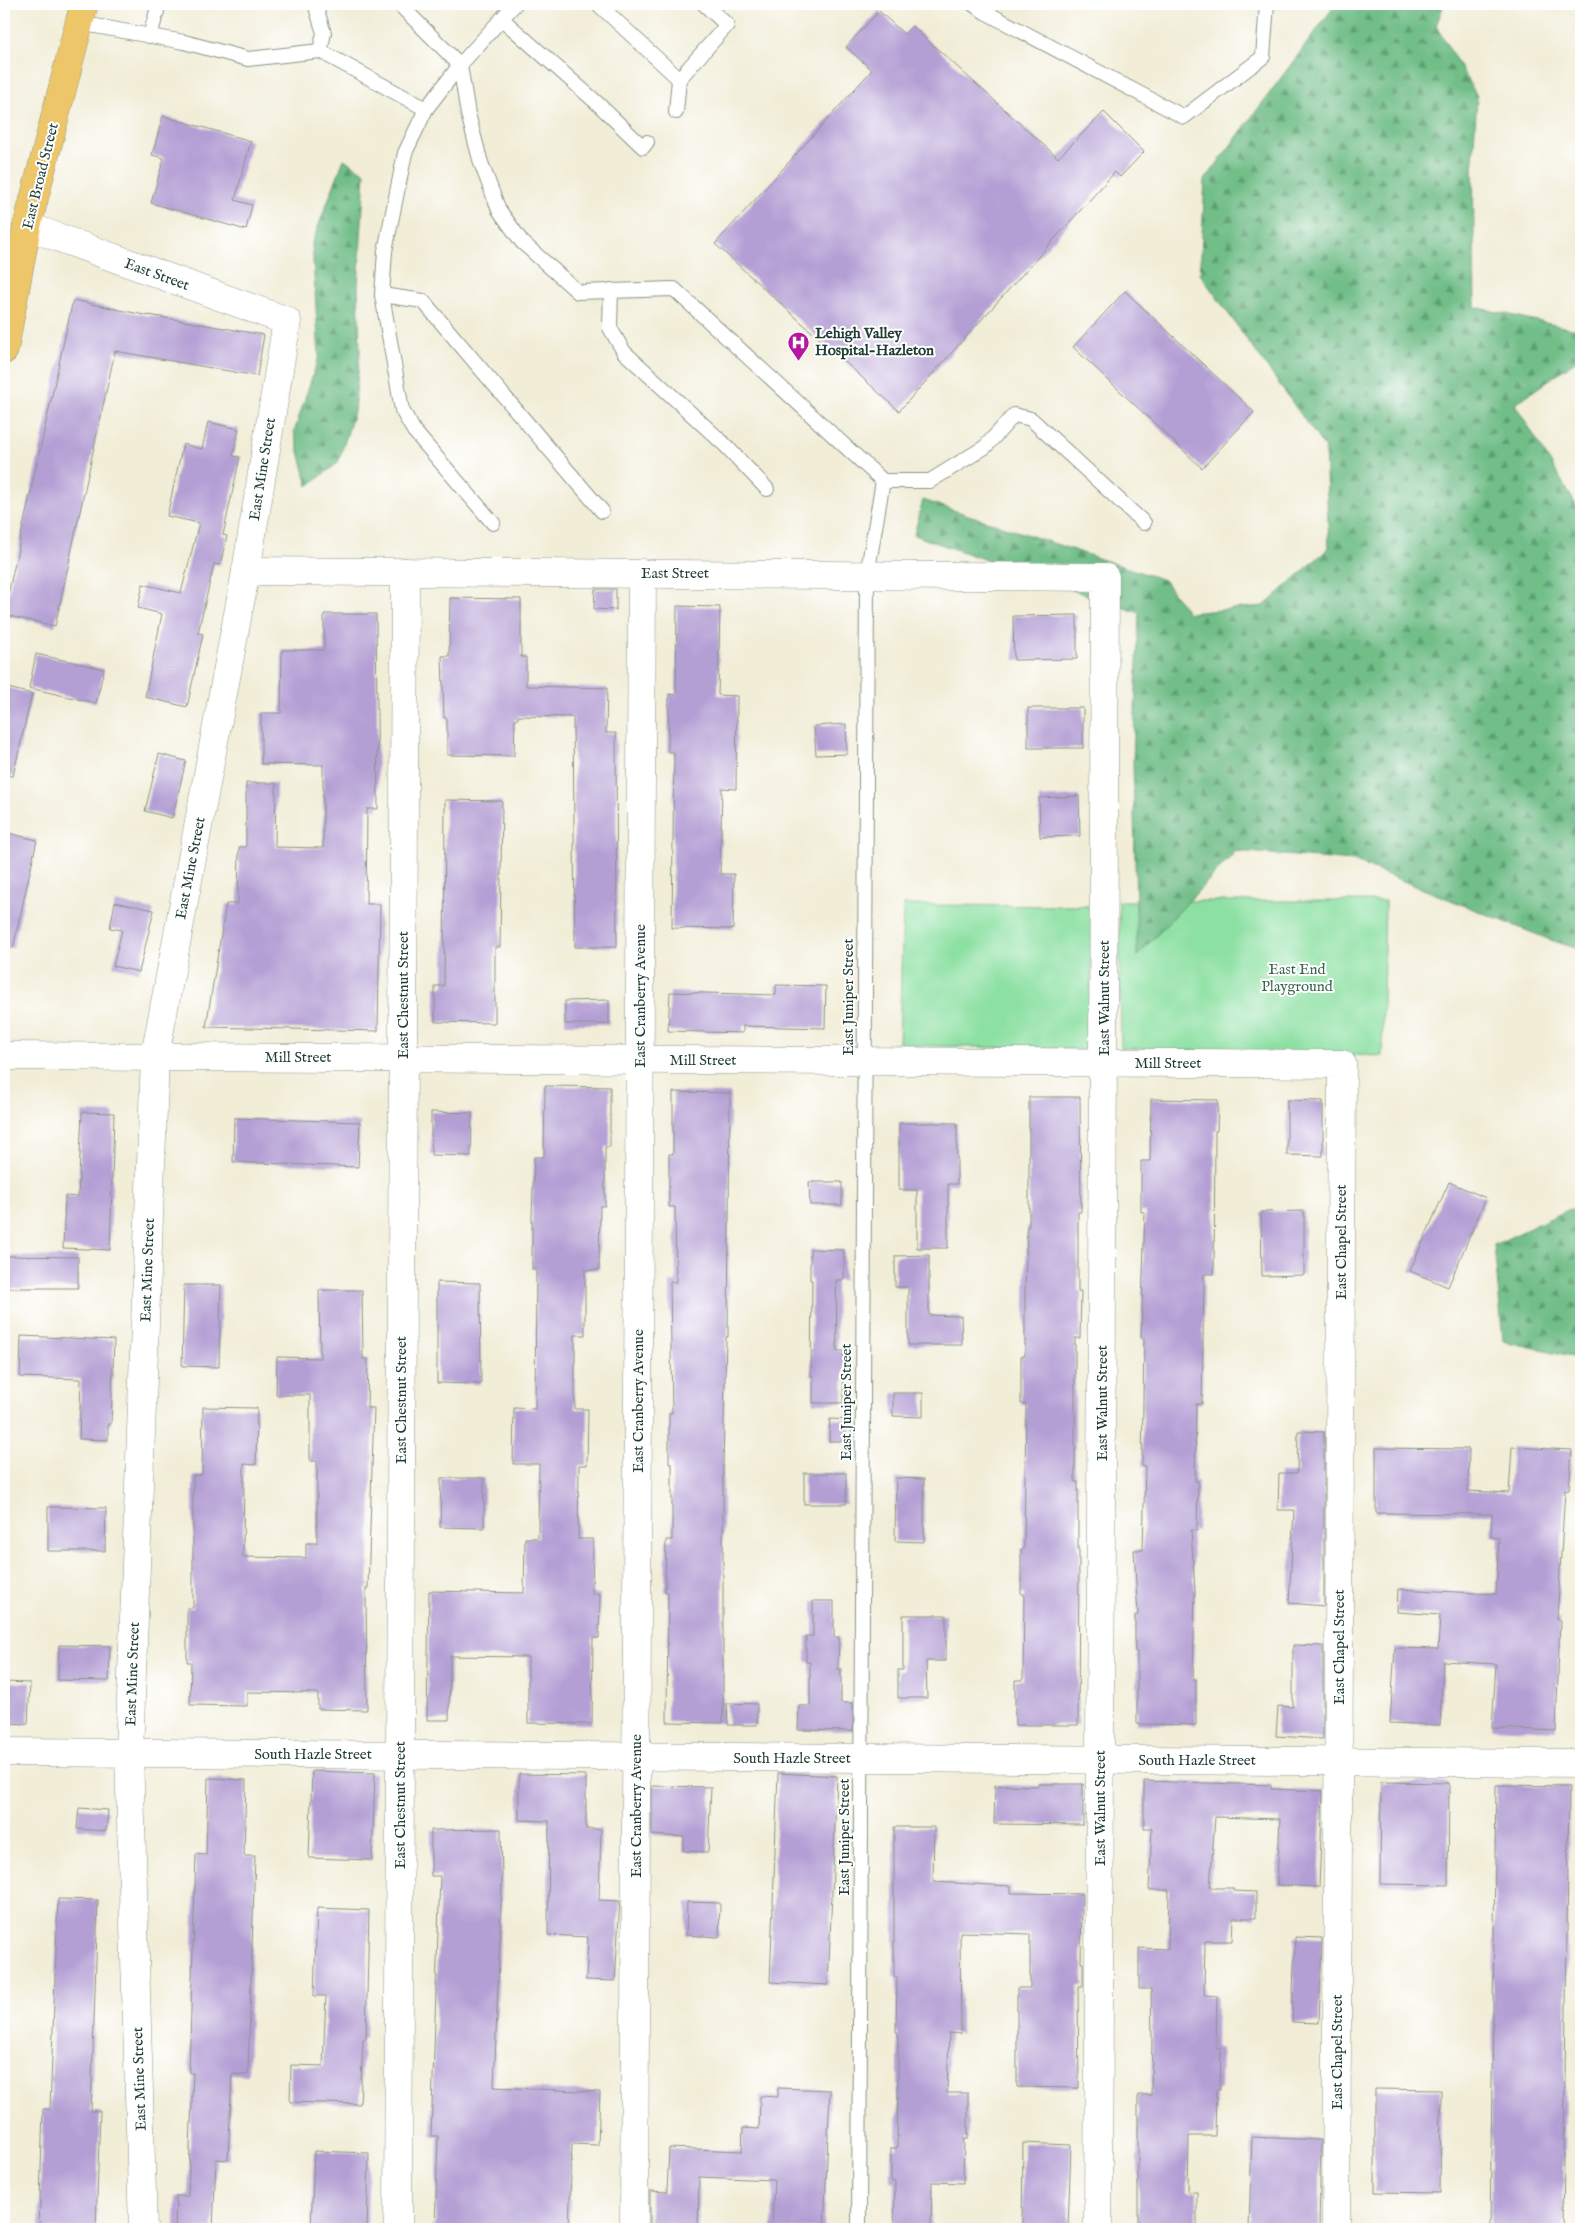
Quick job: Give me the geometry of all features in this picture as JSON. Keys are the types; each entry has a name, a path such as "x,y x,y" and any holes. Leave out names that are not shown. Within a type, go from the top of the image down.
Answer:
{"highway":[{"name":"East Broad Street","path":"4,350 11,275 27,226 82,13"}],"street":[{"name":"East Street","path":"27,226 287,321"},
{"name":"East Mine Street","path":"143,2229 129,1753 155,1056 246,571 287,321"},
{"name":"East Street","path":"246,571 1106,577"},
{"name":"East Chestnut Street","path":"398,2229 405,572"},
{"name":"East Cranberry Avenue","path":"634,2229 642,573"},
{"name":"East Walnut Street","path":"1098,2229 1106,577"},
{"name":"Mill Street","path":"4,1056 1342,1064"},
{"name":"East Chapel Street","path":"1336,2229 1342,1064"},
{"name":"South Hazle Street","path":"4,1752 1581,1763"}],"lane":[{"path":"150,36 159,4"},
{"path":"315,4 324,32 320,51"},
{"path":"399,4 460,66 468,114 481,163 499,210 522,242 578,292 674,289 883,481 930,481 985,447 1014,415 1031,419 1144,523"},
{"path":"493,523 414,431 402,410 382,295 385,251 405,153 426,109 460,66 515,4"},
{"path":"598,4 679,79"},
{"path":"676,112 679,79 727,25 704,4"},
{"path":"973,4 1184,117 1263,57 1267,4"},
{"path":"82,13 150,36 248,59 320,51 426,109"},
{"path":"502,19 596,102 643,147 647,142"},
{"path":"611,290 610,328 624,352 724,444 767,488"},
{"path":"382,295 423,301 602,511"},
{"name":"East Juniper Street","path":"859,2229 866,575 883,481"}],"green space":[{"path":"1336,4 1444,4 1436,26 1477,96 1473,160 1475,307 1581,331 1581,357 1515,404 1581,513 1581,950 1548,939 1353,861 1236,851 1137,956 1133,761 1139,613 914,535 923,500 1164,580 1188,613 1264,606 1329,548 1325,448 1200,274 1205,180"},
{"path":"344,159 365,173 358,287 360,353 354,412 338,463 308,486 294,432 319,356 312,243"},
{"name":"East End Playground","path":"1119,901 1385,901 1382,1056 1121,1048"},
{"path":"903,905 1092,906 1090,1050 899,1045"},
{"path":"1570,1209 1581,1211 1581,1358 1503,1341 1494,1245"}],"building":[{"path":"879,11 904,34 912,26 1058,158 1104,112 1144,152 1120,177 1115,172 899,411 715,244 872,70 846,47"},
{"path":"163,116 251,141 235,200 252,205 246,230 151,203 164,158 152,155"},
{"path":"1125,291 1254,412 1202,468 1073,347"},
{"path":"73,300 149,316 264,335 257,376 115,351 55,626 4,615 4,613"},
{"path":"208,422 239,429 233,456 240,457 223,535 227,536 220,565 214,564 198,633 203,634 187,707 145,697 162,614 138,608 143,584 181,593 199,523 167,516 183,444 202,449"},
{"path":"595,589 616,589 616,610 594,609"},
{"path":"450,598 521,599 521,657 526,657 526,686 607,688 606,733 616,733 617,947 575,947 573,717 518,716 518,719 515,719 514,756 447,755 447,718 444,718 442,656 449,656"},
{"path":"677,606 720,607 718,695 737,696 736,789 722,788 720,874 734,874 733,929 672,928 674,752 668,752 669,694 676,695"},
{"path":"324,614 376,614 378,809 367,809 366,904 380,904 378,1031 206,1027 226,904 238,904 239,847 246,847 246,783 276,783 275,847 323,848 323,765 261,764 261,713 281,713 282,650 324,650"},
{"path":"1077,615 1077,659 1014,660 1013,616"},
{"path":"36,654 104,669 96,703 29,688"},
{"path":"4,687 32,694 13,776 4,775"},
{"path":"1028,708 1083,708 1083,748 1028,748"},
{"path":"846,724 847,754 816,755 814,726"},
{"path":"159,754 186,761 172,818 145,811"},
{"path":"1079,796 1080,836 1040,837 1039,798"},
{"path":"445,800 502,801 500,947 495,947 495,1023 435,1022 435,986 444,986"},
{"path":"4,832 37,840 13,948 4,947"},
{"path":"115,902 154,910 139,972 113,966 122,930 110,928"},
{"path":"776,985 826,986 825,1028 743,1026 743,1033 668,1031 670,992 776,995"},
{"path":"609,1000 609,1024 565,1024 565,1001"},
{"path":"545,1086 610,1087 610,1147 605,1147 605,1206 600,1206 599,1270 585,1270 585,1335 575,1335 575,1409 588,1409 587,1465 579,1465 578,1539 593,1539 592,1594 600,1594 599,1638 593,1638 592,1724 528,1723 528,1657 450,1656 449,1720 427,1720 429,1591 524,1593 525,1538 538,1538 539,1464 513,1464 514,1408 535,1409 536,1269 532,1269 532,1216 534,1157 544,1157"},
{"path":"673,1092 730,1093 728,1337 726,1337 723,1464 723,1723 667,1722 668,1592 665,1592 666,1540 672,1540 672,1464 669,1464 669,1413 672,1413 670,1282 676,1282 675,1207 669,1207 669,1154 673,1154"},
{"path":"1029,1097 1080,1097 1081,1212 1078,1212 1078,1291 1081,1291 1080,1338 1075,1338 1075,1482 1078,1482 1079,1550 1078,1725 1015,1725 1015,1680 1023,1680 1024,1594 1021,1594 1021,1549 1024,1549 1026,1404 1021,1404 1021,1356 1025,1356 1025,1290 1027,1226 1029,1226"},
{"path":"1151,1099 1218,1100 1217,1131 1215,1131 1214,1274 1204,1274 1202,1404 1196,1404 1195,1481 1198,1481 1197,1531 1191,1530 1195,1590 1193,1679 1196,1679 1196,1725 1137,1724 1135,1615 1138,1615 1134,1550 1143,1550 1145,1466 1142,1466 1144,1338 1141,1338 1145,1212 1141,1212 1141,1161 1150,1161"},
{"path":"1287,1100 1323,1101 1323,1156 1287,1155"},
{"path":"82,1112 114,1113 110,1250 63,1248 65,1196 78,1197"},
{"path":"431,1112 472,1113 471,1156 431,1155"},
{"path":"234,1118 360,1122 358,1167 233,1162"},
{"path":"899,1123 957,1123 957,1184 948,1184 948,1248 917,1248 917,1190 899,1190"},
{"path":"809,1182 842,1182 842,1205 810,1205"},
{"path":"1449,1182 1486,1198 1448,1287 1410,1271"},
{"path":"1304,1211 1304,1275 1262,1276 1261,1212"},
{"path":"810,1249 844,1250 844,1280 836,1280 837,1351 844,1351 843,1403 813,1403"},
{"path":"929,1255 929,1315 961,1316 962,1345 908,1345 908,1287 895,1287 895,1256"},
{"path":"4,1256 78,1257 78,1288 4,1288"},
{"path":"437,1282 480,1283 481,1384 437,1383"},
{"path":"184,1285 221,1285 219,1367 182,1366"},
{"path":"319,1290 362,1290 363,1359 368,1359 367,1408 374,1408 368,1588 366,1588 367,1710 318,1709 318,1693 247,1692 247,1706 190,1705 191,1662 187,1662 187,1608 193,1608 193,1475 202,1475 203,1407 257,1408 256,1465 244,1464 243,1557 306,1558 306,1543 317,1543 317,1461 310,1461 310,1395 276,1395 277,1357 320,1358"},
{"path":"21,1336 114,1340 111,1424 108,1424 108,1440 79,1439 81,1379 20,1377"},
{"path":"893,1393 923,1393 923,1417 893,1416"},
{"path":"830,1419 851,1420 851,1441 829,1441"},
{"path":"1298,1431 1324,1432 1324,1606 1289,1603 1294,1510 1278,1510 1279,1473 1297,1473"},
{"path":"1512,1447 1572,1450 1569,1490 1565,1490 1557,1619 1560,1619 1556,1731 1492,1728 1496,1664 1443,1661 1440,1725 1390,1723 1395,1648 1438,1649 1440,1615 1397,1612 1398,1589 1496,1594 1499,1538 1491,1537 1492,1514 1376,1513 1376,1448 1469,1449 1468,1491 1509,1493"},
{"path":"804,1473 846,1473 846,1504 804,1504"},
{"path":"441,1478 484,1478 484,1528 440,1527"},
{"path":"896,1478 924,1479 924,1542 895,1541"},
{"path":"48,1507 106,1508 105,1551 48,1551"},
{"path":"813,1601 834,1601 834,1637 839,1637 838,1669 841,1669 841,1703 853,1703 853,1731 798,1730 799,1706 810,1706 810,1662 806,1662 806,1636 813,1636"},
{"path":"903,1615 946,1615 946,1661 926,1661 927,1698 898,1698 898,1670 903,1670"},
{"path":"59,1645 110,1646 109,1681 58,1680"},
{"path":"1293,1645 1323,1646 1323,1739 1276,1736 1278,1706 1293,1707"},
{"path":"4,1682 30,1683 28,1724 4,1723"},
{"path":"727,1703 757,1704 757,1725 728,1725"},
{"path":"312,1771 375,1773 372,1860 309,1858"},
{"path":"778,1773 837,1776 828,1985 770,1982"},
{"path":"519,1774 586,1775 586,1829 601,1829 599,1900 620,1901 615,1981 586,1980 588,1937 548,1935 549,1821 519,1820"},
{"path":"208,1778 246,1780 244,1856 255,1856 248,2075 232,2074 228,2160 216,2159 213,2229 175,2229 176,2196 188,2196 193,2073 189,2073 196,1854 206,1855"},
{"path":"1144,1781 1271,1785 1271,1789 1323,1791 1319,1887 1277,1885 1280,1819 1215,1817 1210,1888 1233,1888 1233,1891 1256,1892 1256,1918 1233,1918 1232,1941 1205,1941 1204,1995 1217,1996 1216,2048 1221,2048 1220,2090 1216,2090 1215,2136 1189,2136 1188,2192 1197,2192 1197,2229 1138,2229 1138,2095 1151,2095 1152,2038 1151,1989 1139,1989 1139,1948 1168,1949 1169,1890 1149,1890 1152,1828 1144,1828"},
{"path":"1381,1782 1449,1783 1448,1885 1380,1884"},
{"path":"1039,1784 1083,1784 1083,1825 994,1824 995,1785 1039,1786"},
{"path":"1496,1785 1569,1786 1563,2229 1490,2229"},
{"path":"652,1786 711,1787 708,1852 683,1851 684,1837 652,1835"},
{"path":"79,1808 108,1810 106,1831 77,1829"},
{"path":"894,1827 934,1827 933,1882 1011,1886 1011,1893 1082,1894 1081,1963 1083,1963 1083,1986 1078,1986 1079,2088 1017,2087 1017,1988 1030,1988 1030,1934 960,1932 961,2034 949,2033 947,2093 968,2093 968,2139 964,2139 963,2183 932,2182 931,2229 894,2229 895,2182 891,2181 891,2148 897,2148 898,2032 896,2032 897,1977 894,1977"},
{"path":"501,1829 502,1882 494,2087 600,2092 598,2145 572,2144 569,2229 435,2229 438,2136 431,2136 440,1876 431,1876 431,1830"},
{"path":"58,1899 98,1900 91,2111 100,2111 96,2229 39,2229 43,2109 50,2109"},
{"path":"687,1902 720,1903 719,1937 686,1935"},
{"path":"317,1908 369,1910 366,2039 363,2039 360,2104 290,2102 291,2065 323,2066 326,1996 314,1996"},
{"path":"1295,1937 1322,1938 1319,2023 1292,2022"},
{"path":"778,2088 830,2090 824,2229 772,2229 774,2180 699,2177 698,2229 650,2229 650,2191 667,2192 669,2148 742,2151 743,2128 759,2129 760,2096 778,2097"},
{"path":"1375,2089 1441,2090 1440,2193 1375,2192"},
{"path":"1252,2137 1321,2140 1319,2229 1249,2229"},
{"path":"1023,2143 1071,2145 1068,2229 1022,2229"},
{"path":"314,2151 369,2153 367,2229 311,2229"}],"place":[{"name":"Lehigh Valley Hospital-Hazleton","path":"799,361"}]}
